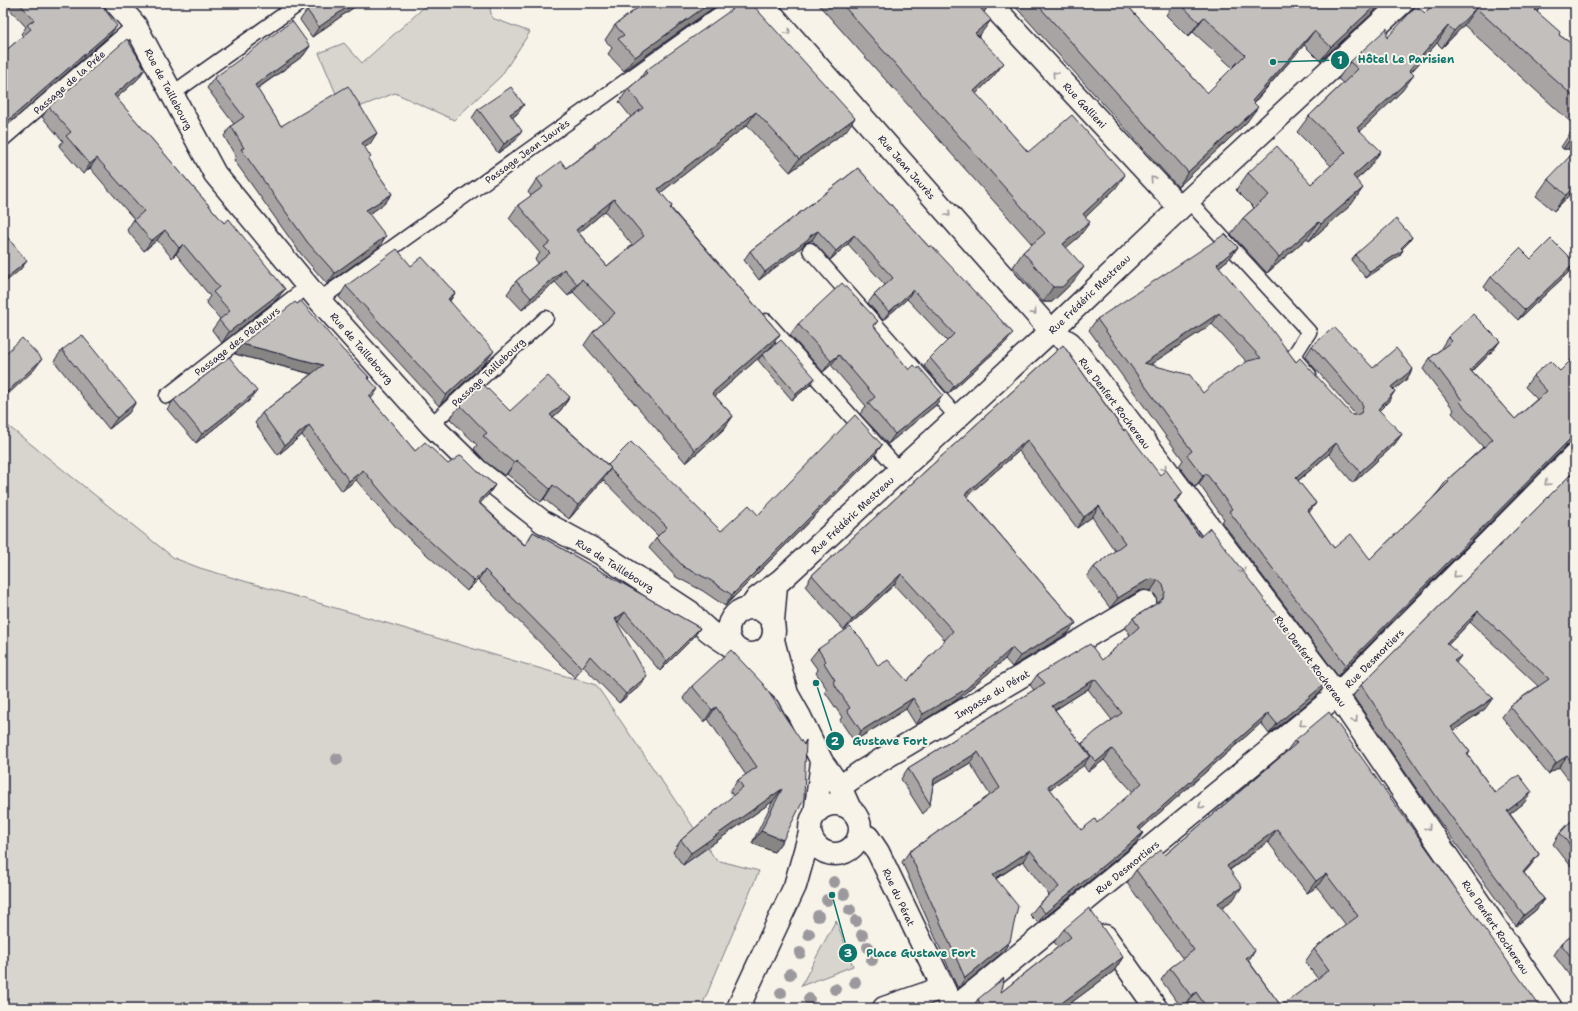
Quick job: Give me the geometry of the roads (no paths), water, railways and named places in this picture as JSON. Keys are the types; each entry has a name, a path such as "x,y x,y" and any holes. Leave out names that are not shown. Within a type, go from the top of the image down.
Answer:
{"street":[{"name":"Rue de Taillebourg","path":"116,3 135,25 215,174 314,293 431,425 478,471 543,522 600,553 690,612 700,624 738,650"},
{"name":"Rue Jean Jaurès","path":"762,3 1051,331"},
{"name":"Rue Gallieni","path":"990,3 1184,204"},
{"name":"Rue Frédéric Mestreau","path":"743,610 776,585 1051,331 1184,204 1402,3"},
{"name":"Rue Denfert Rochereau","path":"1051,331 1070,343 1337,695 1551,1008"},
{"name":"Rue Desmortiers","path":"954,1008 1090,914 1337,695 1575,455"},
{"path":"738,650 751,654 760,653 768,647 773,630 776,585"},
{"name":"Impasse du Pérat","path":"840,787 861,772 1145,602"},
{"path":"787,694 729,640 727,631 729,622 743,610 760,608 768,614 787,694 822,762 840,787 850,809"},
{"name":"Rue de Taillebourg","path":"690,612 702,612 715,616 743,610"},
{"path":"738,1008 795,886 812,823 822,762"},
{"path":"832,804 841,804 850,809 857,816 860,826 860,835 856,844 848,851 839,854 829,854 820,850 813,842 812,823 822,807 832,804"},
{"name":"Rue du Pérat","path":"860,835 868,837 878,852 942,988 954,1008"},
{"path":"795,886 814,865 829,854"},
{"path":"1090,914 1156,1008"},
{"path":"884,1008 942,988"}],"lane":[{"path":"172,94 300,3"},
{"name":"Passage Jean Jaurès","path":"314,293 735,3"},
{"name":"Passage de la Prée","path":"3,139 135,25"},
{"path":"1184,204 1309,332 1293,357 1318,384"},
{"path":"810,250 957,417"},
{"name":"Passage des Pêcheurs","path":"167,396 314,293"},
{"path":"758,311 899,470"},
{"name":"Passage Taillebourg","path":"431,425 546,318"}],"place":[{"name":"Hôtel Le Parisien","path":"1273,62"},
{"name":"Gustave Fort","path":"816,683"},
{"name":"Place Gustave Fort","path":"832,895"}]}
